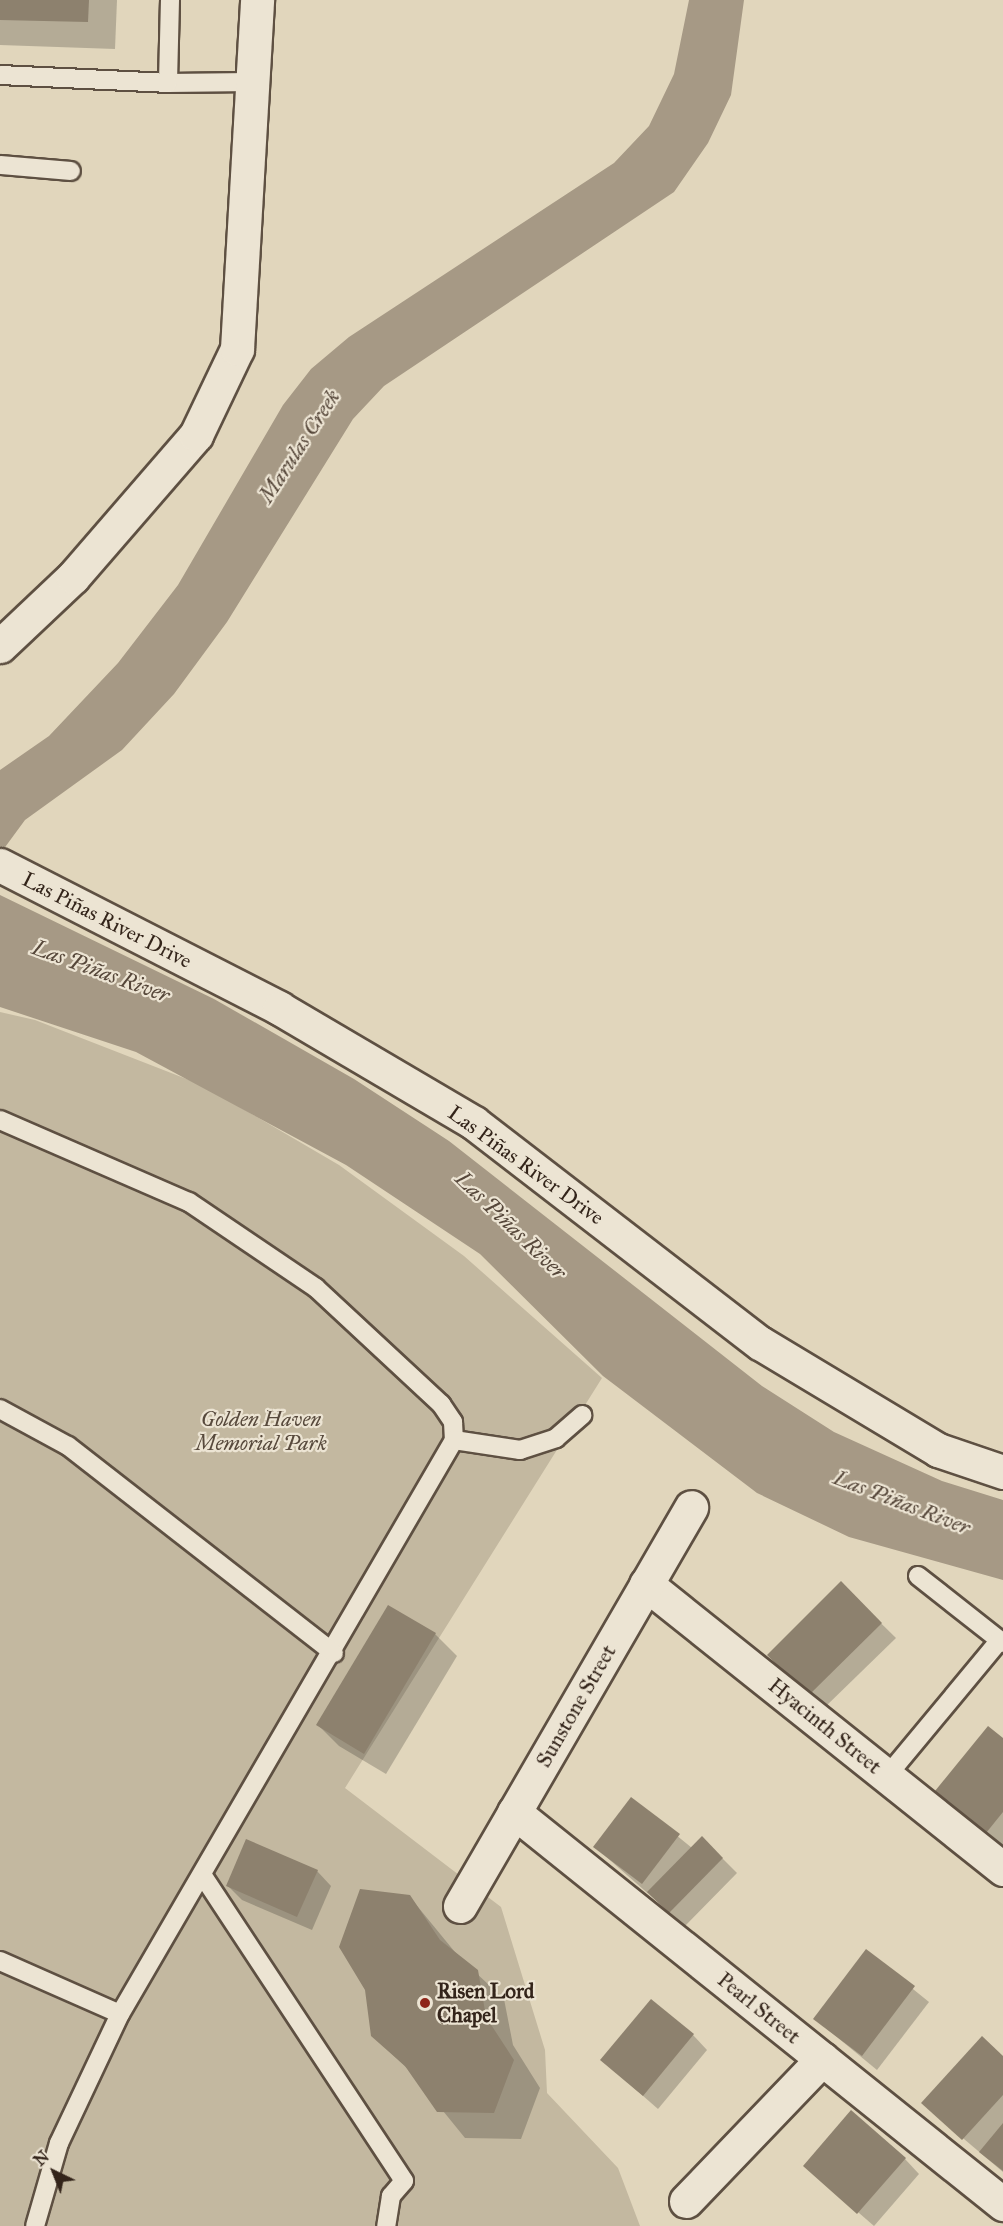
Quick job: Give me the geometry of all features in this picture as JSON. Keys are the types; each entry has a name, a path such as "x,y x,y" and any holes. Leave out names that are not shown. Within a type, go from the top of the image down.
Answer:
{"street":[{"path":"0,646 74,577 196,435 237,349 257,0"},
{"name":"Las Piñas River Drive","path":"0,865 279,1008 474,1122 760,1342 938,1450 1003,1472"},
{"name":"Sunstone Street","path":"460,1906 691,1507"},
{"name":"Hyacinth Street","path":"646,1584 1003,1869"},
{"name":"Pearl Street","path":"514,1812 1003,2204"},
{"path":"686,2201 822,2059"}],"lane":[{"path":"168,83 170,0"},
{"path":"0,75 168,83 251,82"},
{"path":"0,165 71,171"},
{"path":"0,1120 189,1202 316,1288 441,1404 453,1422 454,1440 333,1653 120,2014 59,2143 35,2226"},
{"path":"0,1409 68,1446 333,1653"},
{"path":"454,1440 520,1450 556,1438 582,1415"},
{"path":"887,1776 1001,1642 918,1576"},
{"path":"203,1876 404,2181 391,2196 386,2226"},
{"path":"0,1961 120,2014"}],"green space":[{"name":"Golden Haven Memorial Park","path":"0,1012 35,1020 202,1085 339,1165 464,1256 602,1378 345,1788 501,1907 545,2050 547,2093 618,2168 640,2226 0,2226"}],"water":[{"name":"Marulas Creek","path":"689,0 744,0 731,95 708,143 674,192 384,386 353,419 227,622 174,694 122,750 25,820 0,854 0,770 49,736 118,663 178,585 283,405 311,369 349,337 614,163 649,126 674,74"},
{"name":"Las Piñas River","path":"0,895 214,999 354,1079 449,1141 762,1386 834,1432 942,1481 1003,1500 1003,1580 849,1537 757,1493 603,1376 480,1254 346,1165 136,1052 0,1007"}],"building":[{"path":"0,0 89,0 88,22 0,20"},
{"path":"841,1581 882,1623 808,1696 767,1655"},
{"path":"388,1605 436,1633 364,1754 316,1725"},
{"path":"988,1726 1003,1738 1003,1812 986,1833 935,1791"},
{"path":"631,1797 680,1834 642,1884 593,1847"},
{"path":"702,1836 723,1858 669,1913 647,1892"},
{"path":"246,1839 318,1870 297,1917 226,1886"},
{"name":"Risen Lord Chapel","path":"360,1889 410,1895 440,1940 478,1970 486,2017 514,2060 494,2113 437,2112 405,2066 371,2036 365,1990 339,1947"},
{"path":"866,1949 915,1986 862,2056 813,2019"},
{"path":"651,1999 694,2034 643,2096 600,2060"},
{"path":"982,2036 1003,2056 1003,2095 962,2140 921,2103"},
{"path":"851,2110 906,2158 857,2214 803,2166"},
{"path":"1003,2123 1003,2171 979,2152"}],"place":[{"name":"Risen Lord Chapel","path":"425,2003"}]}
